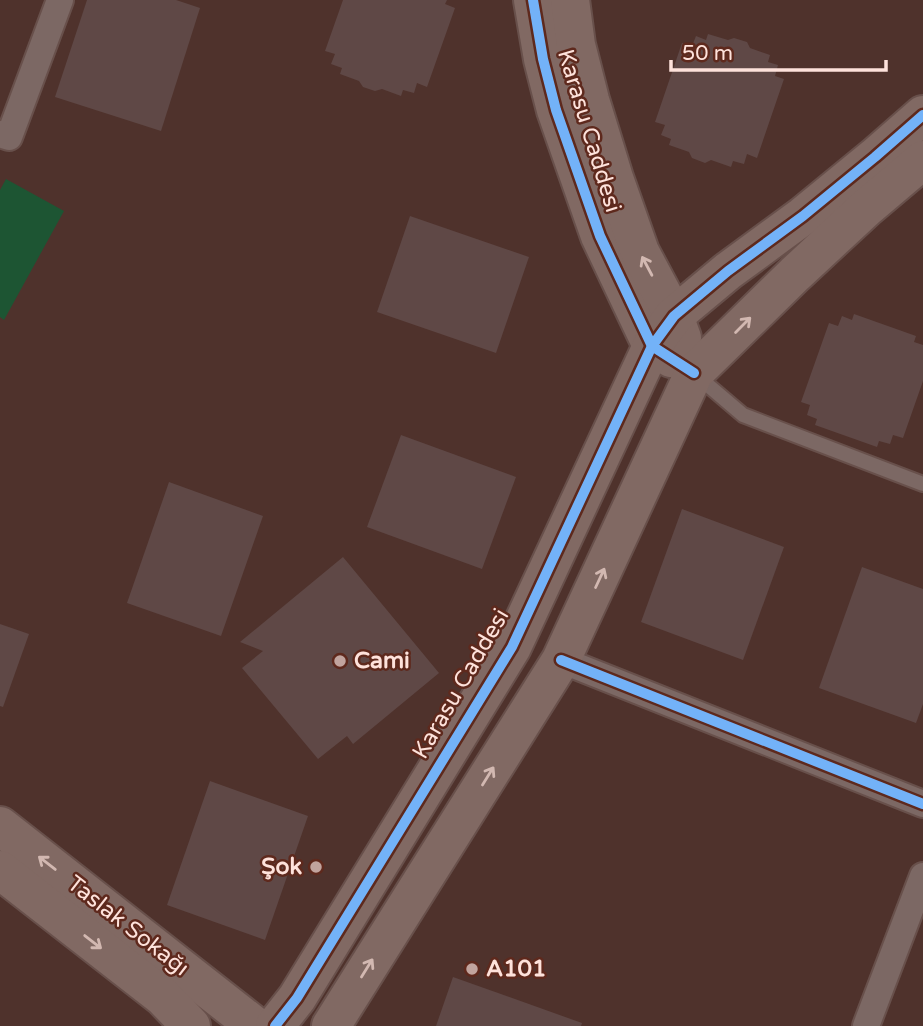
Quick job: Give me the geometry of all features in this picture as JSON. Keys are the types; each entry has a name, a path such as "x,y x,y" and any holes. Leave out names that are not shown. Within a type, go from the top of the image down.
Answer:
{"street":[{"path":"0,134 9,137 60,0"},
{"name":"Karasu Caddesi","path":"275,1026 297,998 512,647 652,346 600,236 569,148 543,59 533,0"},
{"name":"Karasu Caddesi","path":"569,0 576,45 614,178 640,252 674,316 694,373"},
{"path":"694,373 652,346 674,316 875,158 923,115"},
{"path":"331,1026 561,660 694,373 795,274 923,160"},
{"path":"561,660 923,804"},
{"name":"Taslak Sokağı","path":"0,826 256,1026"},
{"name":"Taslak Sokağı","path":"0,870 163,997 191,1026"},
{"path":"866,1026 923,876"}],"lane":[{"path":"694,373 743,415 923,484"}],"green space":[{"path":"6,179 64,211 4,320 0,317 0,190"}],"building":[{"path":"87,0 176,0 200,8 161,131 55,97"},
{"path":"343,0 447,0 445,4 455,8 427,87 417,83 414,93 403,90 401,96 382,89 375,91 363,87 359,81 340,74 342,68 331,64 335,54 325,51"},
{"path":"708,34 747,42 750,48 770,55 768,62 778,65 775,76 784,79 757,158 747,154 744,164 733,161 731,167 711,160 705,163 692,158 689,152 669,145 671,139 661,135 665,125 655,122 682,43 692,46 696,36 706,40"},
{"path":"410,216 529,257 496,353 377,312"},
{"path":"854,314 916,336 914,342 923,345 923,381 903,438 893,435 890,444 879,441 877,447 815,425 817,419 807,415 810,405 801,402 829,323 838,326 842,316 852,320"},
{"path":"401,435 516,477 482,569 367,527"},
{"path":"169,482 263,516 221,636 127,603"},
{"path":"682,509 784,547 743,660 641,622"},
{"name":"Cami","path":"343,557 439,673 353,744 347,736 318,759 242,668 263,651 240,642"},
{"path":"862,567 923,589 923,704 916,723 819,688"},
{"path":"0,624 29,634 3,707 0,706"},
{"path":"210,781 308,816 265,940 167,905"},
{"path":"453,977 582,1023 581,1026 436,1026"}],"cycle path":[{"path":"533,0 543,59 556,110 600,236 652,346 694,373"},
{"path":"275,1026 297,998 512,647 652,346 674,316 728,271 803,216 923,115"},
{"path":"561,660 923,804"}],"place":[{"name":"Cami","path":"340,661"},
{"name":"Şok","path":"316,867"},
{"name":"A101","path":"472,969"}]}
